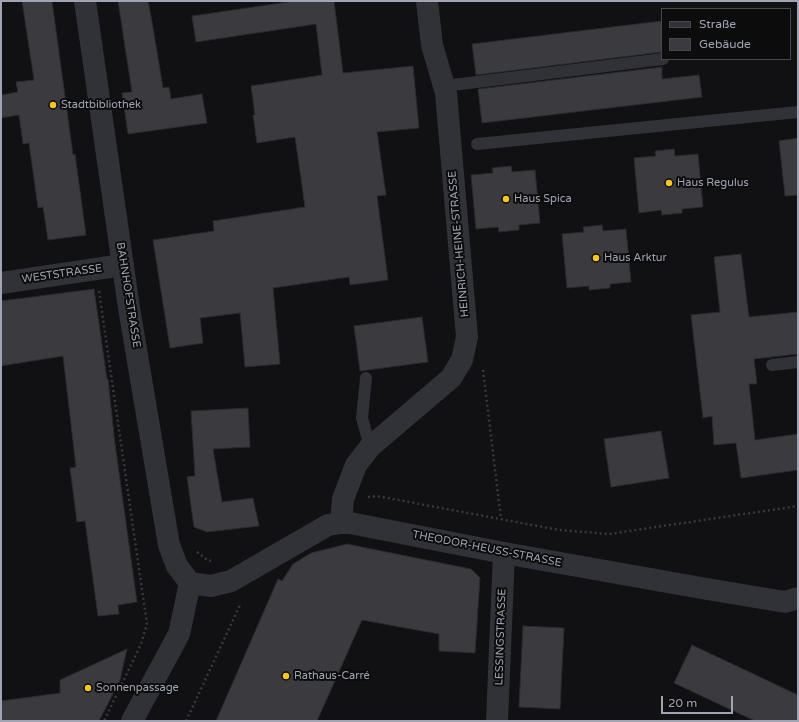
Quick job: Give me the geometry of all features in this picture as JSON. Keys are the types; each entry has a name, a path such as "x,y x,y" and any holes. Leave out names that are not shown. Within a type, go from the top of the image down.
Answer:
{"street":[{"name":"BAHNHOFSTRASSE","path":"85,1 129,308 169,546 177,566 190,583"},
{"name":"HEINRICH-HEINE-STRASSE","path":"341,523 343,499 356,465 370,447 451,378 462,360 467,337 446,93 432,45 427,1"},
{"name":"WESTSTRASSE","path":"1,283 123,265"},
{"name":"THEODOR-HEUSS-STRASSE","path":"190,583 211,586 231,581 328,525 350,523 504,553 785,602 798,598"},
{"name":"LESSINGSTRASSE","path":"497,721 504,553"},
{"path":"132,721 178,634 190,583"}],"lane":[{"path":"444,86 661,59"},
{"path":"478,144 798,112"},
{"path":"772,364 798,362"},
{"path":"366,378 362,418 370,447"}],"path":[{"path":"99,290 147,624 141,644 104,721"},
{"path":"482,364 501,519"},
{"path":"343,499 377,496 560,530 610,534 798,506"},
{"path":"194,549 206,559 217,561"},
{"path":"186,721 241,603"}],"building":[{"path":"22,1 52,1 73,155 75,154 86,235 48,240 43,207 38,208 29,143 23,144 19,115 1,118 1,95 18,92 16,82 34,80"},
{"path":"118,1 148,1 163,88 169,87 171,99 202,94 207,123 128,134 122,93 132,92"},
{"path":"295,1 334,1 343,73 413,66 419,128 377,132 386,195 377,196 388,280 350,285 349,277 273,288 280,364 245,367 240,313 200,318 203,343 170,348 153,240 214,231 213,221 305,207 295,137 257,143 251,86 322,75 316,24 196,42 192,16"},
{"path":"661,21 661,52 476,75 472,44"},
{"path":"662,67 662,79 699,75 702,97 482,123 478,89"},
{"path":"798,138 798,195 785,196 779,141"},
{"name":"Haus Regulus","path":"674,149 675,156 698,154 703,207 682,209 682,213 662,215 661,210 639,213 634,158 656,156 655,151"},
{"name":"Haus Spica","path":"511,166 512,172 535,170 540,223 519,225 519,230 499,232 498,227 476,229 471,175 493,173 492,168"},
{"name":"Haus Arktur","path":"602,225 603,231 626,229 631,282 610,284 610,288 589,290 589,286 567,288 562,234 584,232 583,227"},
{"path":"741,254 749,317 798,312 798,354 754,359 757,384 749,384 755,440 798,434 798,470 741,478 736,443 714,445 712,416 703,418 691,315 720,312 714,257"},
{"path":"94,289 108,379 115,444 137,602 118,605 119,614 98,616 85,521 77,522 70,468 76,467 63,356 1,366 1,301"},
{"path":"422,317 428,362 360,371 354,326"},
{"path":"248,408 250,447 213,449 222,502 253,498 259,526 207,532 194,527 187,477 195,476 191,411"},
{"path":"661,431 669,478 611,487 604,439"},
{"name":"Rathaus-Carré","path":"347,544 471,569 480,578 475,653 439,651 439,634 362,620 317,721 216,721 278,579 282,581 293,564 311,553"},
{"path":"523,626 564,628 560,709 519,707"},
{"path":"692,645 798,695 798,721 755,721 674,683"},
{"name":"Sonnenpassage","path":"127,649 120,680 99,721 1,721 1,701 60,693 60,680"}],"place":[{"name":"Stadtbibliothek","path":"53,105"},
{"name":"Haus Regulus","path":"669,183"},
{"name":"Haus Spica","path":"506,199"},
{"name":"Haus Arktur","path":"596,258"},
{"name":"Rathaus-Carré","path":"286,676"},
{"name":"Sonnenpassage","path":"88,688"}]}
